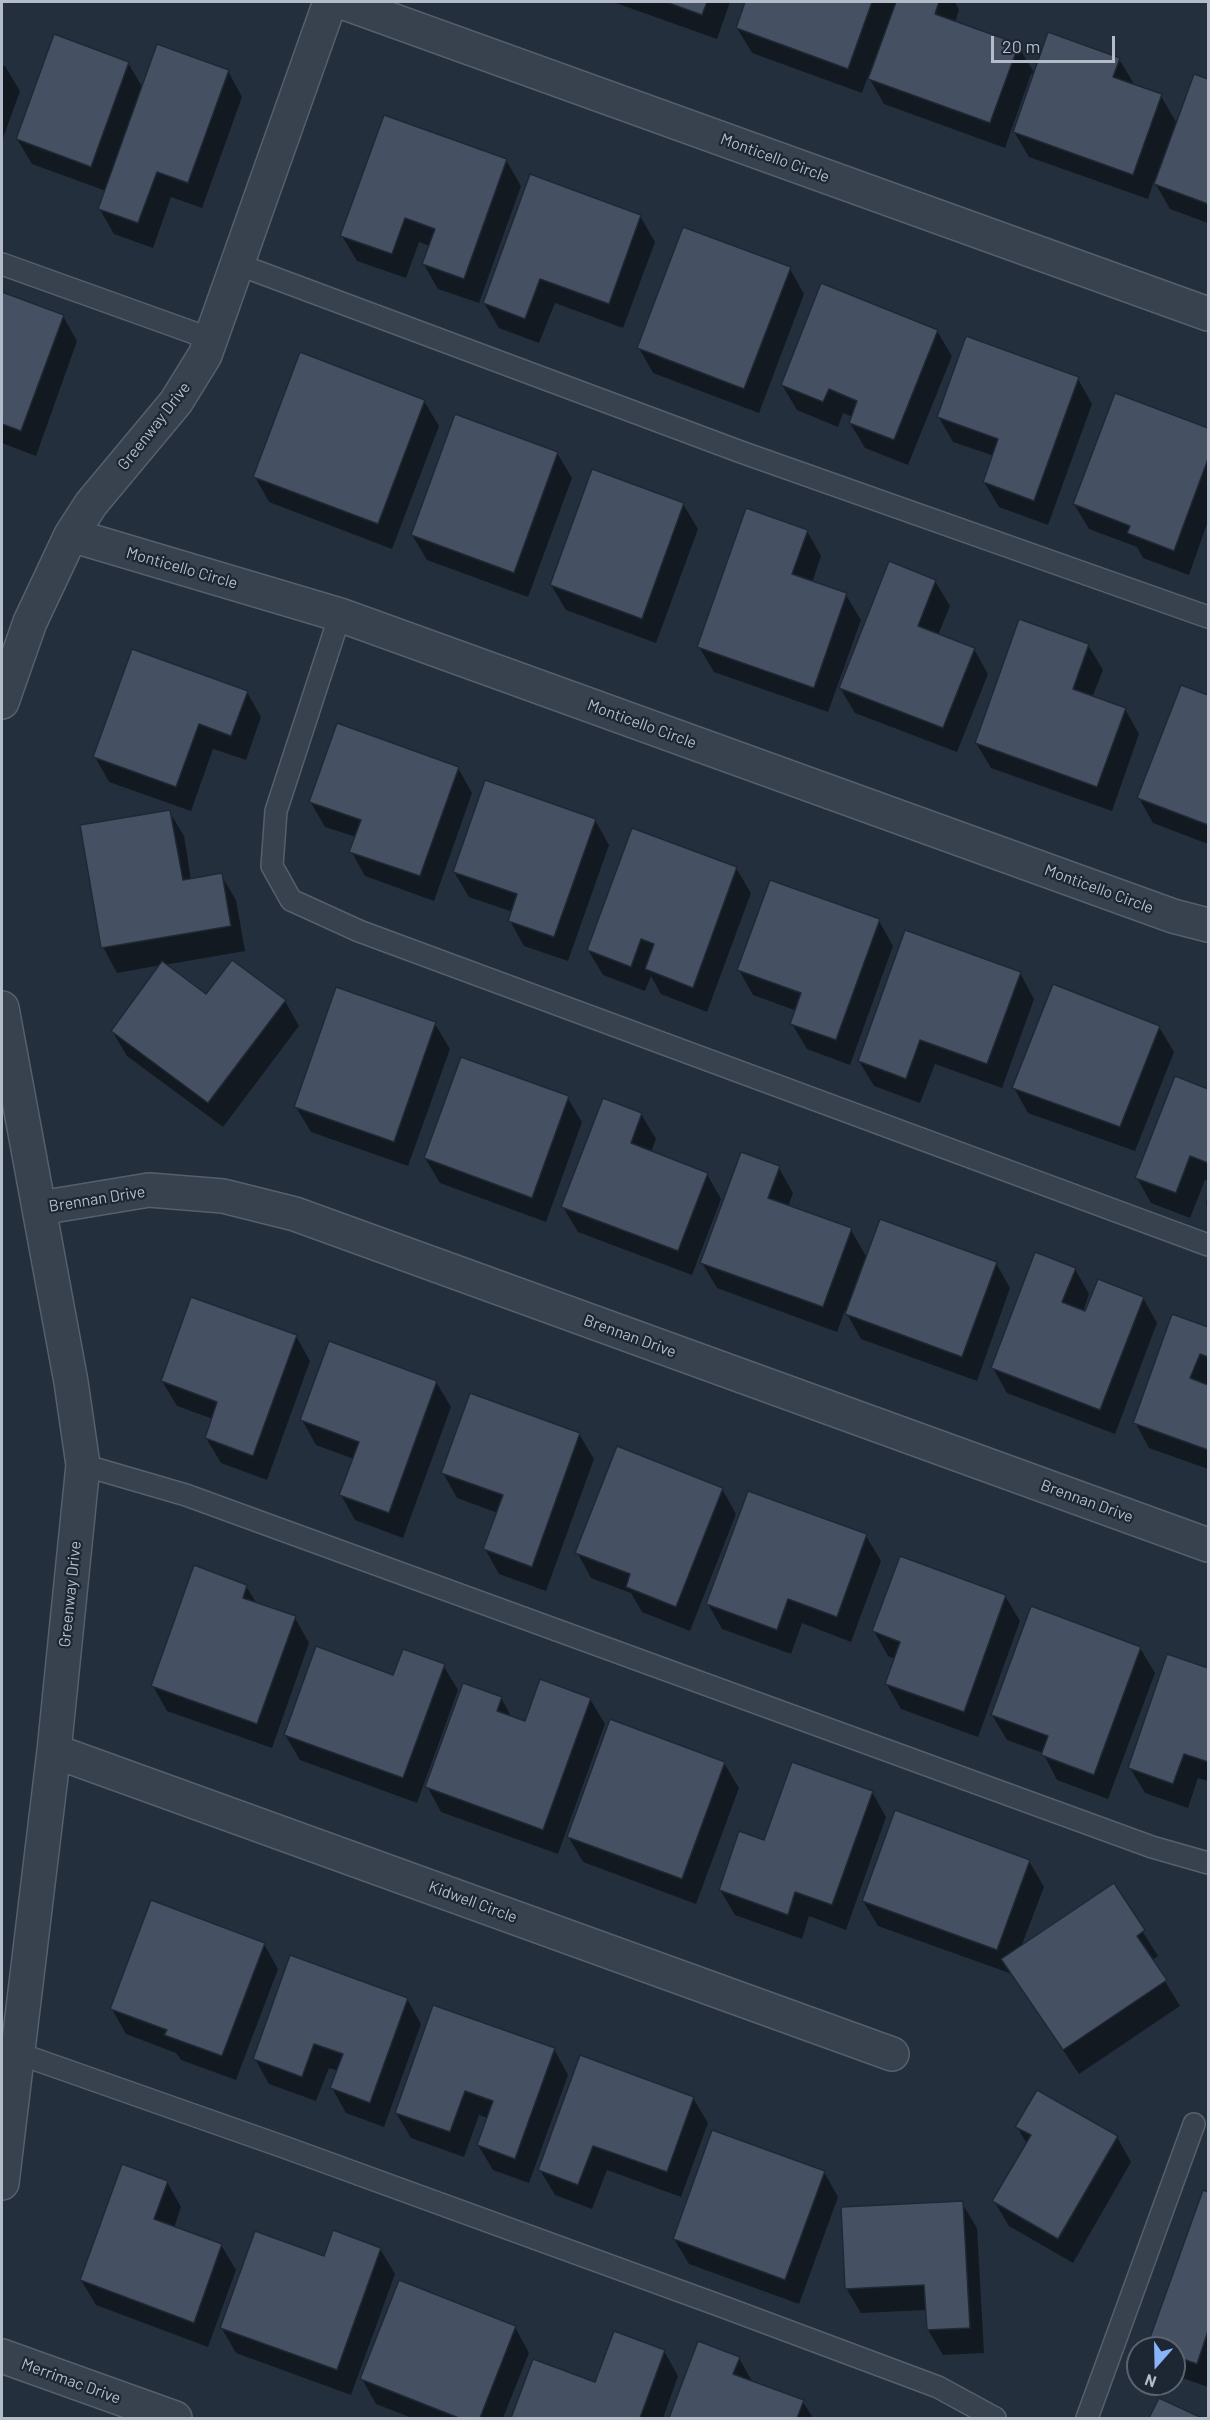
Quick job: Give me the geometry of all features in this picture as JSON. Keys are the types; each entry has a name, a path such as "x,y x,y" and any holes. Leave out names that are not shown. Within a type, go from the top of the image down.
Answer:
{"street":[{"name":"Greenway Drive","path":"2,702 30,622 71,535 91,504 176,402 205,355 330,2"},
{"name":"Monticello Circle","path":"342,2 1209,314"},
{"name":"Monticello Circle","path":"71,535 340,615 1173,915 1209,925"},
{"name":"Greenway Drive","path":"2,1008 71,1382 83,1465 54,1751 2,2183"},
{"name":"Brennan Drive","path":"40,1208 149,1190 223,1196 295,1214 1209,1545"},
{"name":"Kidwell Circle","path":"54,1751 892,2054"},
{"name":"Merrimac Drive","path":"2,2356 175,2418"}],"lane":[{"path":"2,264 210,339"},
{"path":"237,264 741,452 1209,617"},
{"path":"340,615 276,811 272,866 291,900 359,931 1209,1245"},
{"path":"83,1465 186,1495 1140,1843 1209,1863"},
{"path":"17,2053 284,2147 743,2314 938,2387 995,2418"},
{"path":"1087,2418 1194,2124"}],"building":[{"path":"666,2 707,2 702,15"},
{"path":"745,2 872,2 848,69 736,28"},
{"path":"896,2 939,2 935,14 1019,44 990,123 868,79"},
{"path":"1048,32 1120,58 1113,77 1162,94 1133,175 1013,132"},
{"path":"54,34 129,62 91,167 16,139"},
{"path":"157,44 229,70 188,183 157,172 138,223 98,209"},
{"path":"1194,74 1208,79 1208,204 1154,184"},
{"path":"384,115 507,159 464,279 422,264 435,229 405,218 392,254 340,236"},
{"path":"530,174 641,215 609,304 540,279 525,319 483,303"},
{"path":"683,227 791,267 744,389 637,348"},
{"path":"821,283 938,330 894,440 849,423 857,401 829,389 823,402 781,385"},
{"path":"2,292 64,315 21,431 2,424"},
{"path":"966,336 1079,377 1034,501 983,482 998,439 937,417"},
{"path":"300,352 425,400 378,524 253,477"},
{"path":"1115,393 1208,428 1208,459 1174,551 1127,533 1130,526 1073,504"},
{"path":"455,414 558,452 514,573 411,535"},
{"path":"592,469 684,503 642,619 550,585"},
{"path":"746,508 808,530 792,574 847,593 814,688 697,647"},
{"path":"889,561 936,580 918,626 975,648 943,728 839,688"},
{"path":"1019,619 1089,644 1073,689 1126,708 1097,787 975,743"},
{"path":"132,649 248,691 231,736 199,724 176,787 93,757"},
{"path":"1181,685 1208,695 1208,825 1137,798"},
{"path":"337,723 459,767 420,876 349,852 361,820 309,802"},
{"path":"485,780 596,819 554,937 508,921 517,894 453,872"},
{"path":"170,810 183,880 222,873 231,926 101,948 80,825"},
{"path":"632,828 737,867 693,988 645,969 654,944 641,939 631,967 587,950"},
{"path":"770,880 880,919 836,1040 790,1024 801,993 737,970"},
{"path":"905,930 1021,972 987,1064 920,1040 906,1079 858,1061"},
{"path":"232,960 286,1000 208,1103 111,1031 162,961 206,994"},
{"path":"1053,984 1160,1026 1120,1127 1012,1088"},
{"path":"336,987 436,1022 394,1142 294,1107"},
{"path":"461,1057 569,1096 532,1198 424,1158"},
{"path":"1175,1076 1208,1089 1208,1163 1190,1156 1176,1193 1135,1178"},
{"path":"603,1098 642,1113 631,1143 708,1173 678,1251 561,1207"},
{"path":"741,1152 780,1166 768,1198 852,1228 823,1307 700,1263"},
{"path":"880,1219 997,1262 962,1357 845,1314"},
{"path":"1035,1252 1076,1268 1062,1302 1085,1311 1098,1279 1144,1297 1100,1410 991,1368"},
{"path":"191,1297 297,1335 253,1456 205,1438 217,1402 161,1381"},
{"path":"1172,1314 1208,1327 1208,1357 1200,1354 1190,1378 1208,1385 1208,1450 1133,1423"},
{"path":"329,1341 437,1381 389,1513 339,1495 359,1442 300,1420"},
{"path":"470,1393 580,1433 532,1567 483,1549 503,1495 441,1473"},
{"path":"617,1446 723,1488 676,1607 626,1587 630,1574 575,1553"},
{"path":"748,1491 867,1534 837,1617 788,1599 777,1630 706,1604"},
{"path":"900,1556 1006,1595 964,1712 885,1684 900,1642 872,1631"},
{"path":"194,1565 247,1585 243,1598 296,1616 257,1724 151,1686"},
{"path":"1031,1606 1141,1647 1094,1775 1041,1755 1048,1736 991,1715"},
{"path":"316,1646 393,1675 403,1649 445,1664 403,1778 284,1735"},
{"path":"1167,1654 1208,1668 1208,1762 1184,1754 1173,1784 1128,1768"},
{"path":"540,1679 591,1698 543,1830 425,1787 463,1683 502,1697 497,1711 525,1721"},
{"path":"610,1719 725,1762 682,1879 567,1837"},
{"path":"792,1762 873,1791 832,1905 795,1892 788,1915 719,1890 739,1831 764,1840"},
{"path":"895,1810 1030,1860 997,1950 862,1901"},
{"path":"1114,1883 1145,1930 1137,1936 1167,1980 1063,2050 1001,1959"},
{"path":"151,1900 265,1943 222,2056 164,2035 167,2030 110,2009"},
{"path":"290,1955 408,1998 370,2103 330,2088 343,2054 314,2044 302,2077 253,2059"},
{"path":"433,2005 555,2048 515,2159 477,2145 493,2101 465,2091 450,2132 395,2113"},
{"path":"580,2055 694,2097 667,2172 593,2146 578,2185 538,2170"},
{"path":"1037,2090 1118,2136 1058,2239 992,2201 1031,2135 1015,2127"},
{"path":"712,2130 825,2171 785,2280 673,2239"},
{"path":"122,2164 168,2181 154,2219 222,2244 194,2323 80,2280"},
{"path":"1203,2190 1208,2192 1208,2331 1197,2364 1186,2360 1186,2336 1151,2336"},
{"path":"963,2201 970,2328 927,2330 924,2285 845,2289 841,2207"},
{"path":"333,2230 381,2248 337,2370 220,2328 255,2231 324,2256"},
{"path":"399,2280 516,2326 480,2418 459,2418 360,2379"},
{"path":"614,2331 665,2350 640,2418 511,2418 533,2359 595,2382"},
{"path":"698,2341 740,2357 733,2374 804,2400 797,2418 669,2418"},
{"path":"1159,2398 1202,2418 1149,2418"}]}
